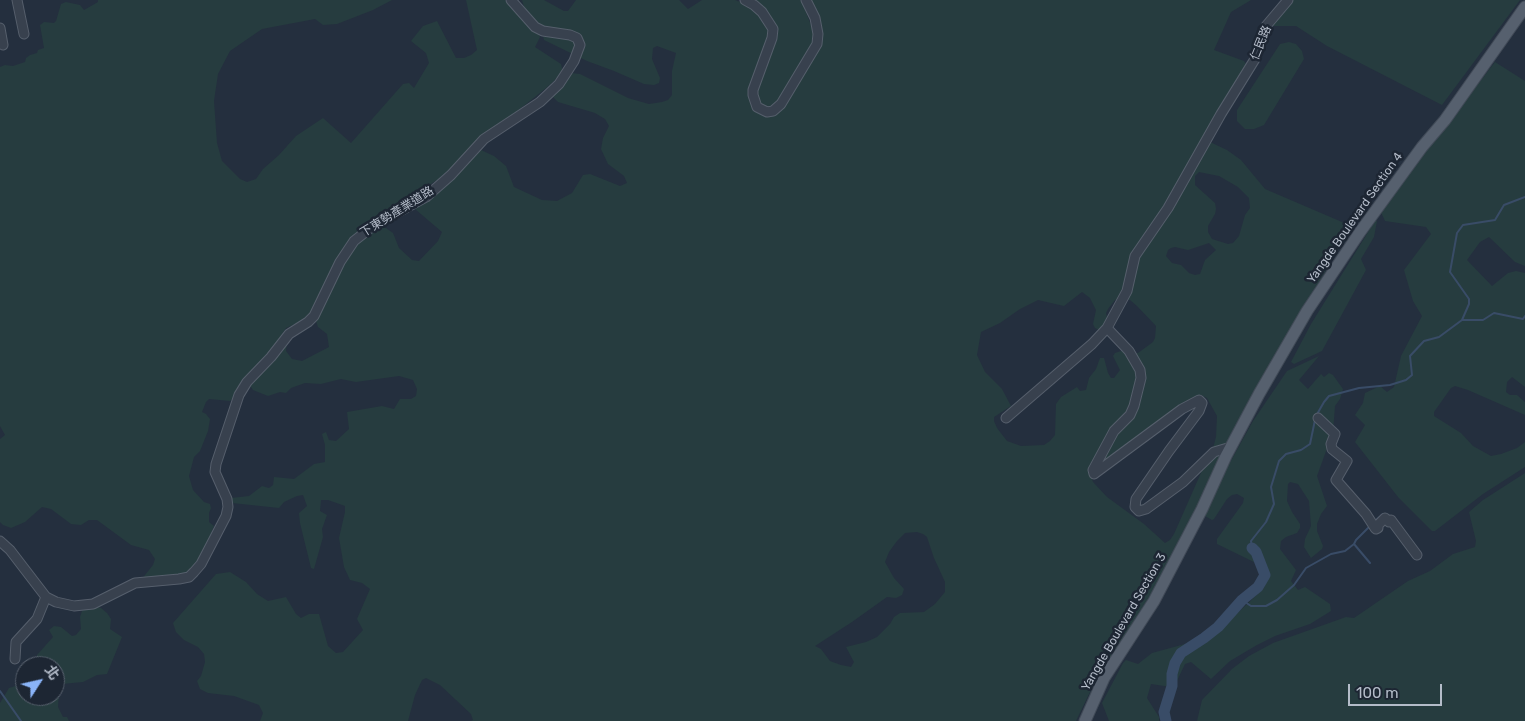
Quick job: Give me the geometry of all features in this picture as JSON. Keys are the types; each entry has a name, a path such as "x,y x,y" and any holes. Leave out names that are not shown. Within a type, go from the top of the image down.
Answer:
{"main road":[{"name":"Yangde Boulevard Section 4","path":"1229,451 1259,394 1307,311 1422,147 1451,112 1525,7"},
{"name":"Yangde Boulevard Section 3","path":"1085,721 1104,678 1154,601 1202,509 1229,451"}],"street":[{"path":"18,0 24,34"},
{"name":"下東勢產業道路","path":"46,597 56,602 74,606 93,604 135,583 179,580 189,577 202,564 226,516 227,499 215,472 216,464 242,389 271,357 288,334 308,322 314,316 340,262 354,241 364,232 426,197 484,139 540,102 559,84 574,61 580,45 577,38 570,35 543,31 535,27 511,0"},
{"path":"745,0 762,12 773,29 772,38 753,90 754,102 757,107 767,112 773,111 781,104 817,44 818,34 815,18 806,0"},
{"name":"仁民路","path":"1006,418 1088,348 1106,328 1127,291 1135,256 1168,208 1220,114 1256,59 1266,26 1288,0"},
{"path":"0,28 3,45"},
{"path":"1106,328 1129,351 1140,370 1141,378 1130,415 1114,431 1093,470 1094,474 1197,400 1202,402 1199,411 1168,451 1136,499 1135,507 1139,511 1146,509 1183,482 1214,452 1229,451"},
{"path":"1318,418 1335,434 1331,444 1332,449 1347,462 1336,480 1366,514 1376,529 1385,518 1389,522 1392,520 1417,555"},
{"path":"0,541 10,550 46,597 37,619 16,642 15,656"}],"green space":[{"path":"98,0 392,0 373,10 337,24 323,25 315,19 262,29 230,51 218,74 214,101 217,143 222,161 240,179 247,182 256,179 263,169 296,136 323,118 351,143 403,84 409,83 414,88 429,63 426,53 411,41 423,26 437,21 456,58 464,58 471,55 477,50 466,0 505,0 537,29 540,37 535,47 561,64 562,68 562,71 554,81 516,112 482,135 437,180 370,224 312,313 304,320 286,328 268,356 234,398 230,401 209,399 206,402 202,412 210,419 208,431 200,451 194,457 189,476 193,490 204,502 210,504 209,522 214,526 200,559 186,575 141,580 153,565 155,559 149,550 131,545 97,520 89,520 81,525 71,524 51,509 42,507 25,522 11,528 0,522 0,439 5,435 0,426 0,67 5,65 13,66 25,62 26,58 30,55 44,48 40,25 44,22 54,23 56,21 61,4 66,2 80,5 84,10 98,2"},
{"path":"522,0 544,0 564,11 568,11 576,0 679,0 688,9 702,0 735,0 753,7 766,23 769,39 751,98 769,114 820,46 807,0 1251,0 1231,12 1214,50 1244,61 1248,67 1242,88 1210,142 1227,150 1241,160 1265,189 1342,222 1351,228 1269,366 1218,463 1167,568 1090,692 1076,721 471,721 473,720 471,714 440,685 426,678 422,680 415,695 408,721 260,721 263,713 259,705 234,696 208,693 200,689 197,681 201,676 205,662 204,654 198,647 184,640 176,632 173,623 216,574 230,572 246,582 257,594 268,601 286,597 296,614 301,618 309,614 319,614 328,646 336,653 343,652 363,630 357,619 370,589 362,583 350,580 344,567 339,538 345,506 328,500 321,500 320,511 327,515 322,529 323,537 314,569 311,568 300,523 299,513 307,506 303,495 284,502 279,508 232,503 231,498 249,496 262,486 269,488 273,485 274,477 294,479 314,464 325,462 325,445 322,434 326,432 329,440 336,441 349,429 347,412 382,406 394,409 400,399 411,399 416,396 417,389 413,380 399,376 356,382 341,379 321,384 305,383 291,388 286,393 280,392 268,396 253,390 249,384 287,342 286,351 292,359 302,361 329,347 327,334 318,327 315,318 335,278 357,244 378,227 383,226 393,233 399,248 412,260 419,261 438,241 442,232 415,209 481,150 494,156 506,166 514,187 542,200 557,201 572,193 583,175 590,174 620,186 627,183 624,176 608,164 601,149 603,138 609,126 605,119 595,113 558,102 551,95 571,73 580,74 628,98 649,104 668,100 672,95 672,71 676,53 657,46 653,48 652,59 660,78 659,83 654,85 644,84 587,61 544,40 542,31 524,7","holes":["1199,172 1219,176 1238,187 1249,198 1250,208 1245,215 1239,236 1233,243 1228,244 1212,239 1208,232 1208,226 1215,214 1215,203 1195,185 1195,176","1209,243 1216,250 1205,260 1200,274 1195,275 1189,273 1181,265 1172,263 1166,256 1171,248 1188,250","1082,292 1090,298 1096,310 1093,324 1095,328 1101,331 1108,321 1106,313 1115,300 1130,300 1156,326 1155,338 1153,342 1138,353 1121,351 1115,353 1113,356 1120,370 1114,378 1111,378 1108,373 1104,358 1100,358 1096,369 1089,378 1086,390 1080,391 1077,387 1061,397 1056,404 1055,435 1050,441 1044,445 1021,446 1007,441 997,428 994,417 1011,406 1002,389 985,372 977,355 981,332 1038,300 1064,306","1201,395 1207,398 1217,416 1216,437 1212,452 1174,534 1165,543 1144,524 1107,497 1093,482 1090,474 1186,401","917,532 927,537 945,582 945,592 935,604 924,612 900,613 894,617 877,637 846,647 854,662 851,667 830,661 821,649 815,646 887,597 896,598 902,595 904,589 894,578 885,562 897,541 905,533"]},
{"path":"753,0 801,0 815,35 814,44 775,107 765,110 760,106 756,90 776,37"},
{"path":"1287,0 1520,0 1442,105 1327,46 1296,26 1272,26"},
{"path":"1289,42 1296,44 1302,51 1304,59 1264,125 1254,129 1245,129 1237,121 1237,110 1280,44"},
{"path":"1495,62 1525,81 1525,266 1515,262 1489,237 1480,242 1467,260 1492,286 1508,273 1516,271 1525,273 1525,387 1512,377 1507,382 1506,392 1510,395 1517,395 1525,402 1525,415 1455,386 1451,388 1434,412 1434,416 1461,433 1473,446 1491,456 1517,448 1525,442 1525,467 1483,494 1435,531 1432,531 1398,497 1355,442 1365,425 1355,415 1363,403 1365,393 1380,386 1387,392 1394,387 1401,356 1422,316 1413,301 1404,270 1431,234 1426,227 1385,221 1380,210"},
{"path":"1375,221 1377,221 1374,237 1361,259 1366,270 1322,351 1294,364 1291,362 1311,324"},
{"path":"1319,356 1299,380 1308,389 1321,374 1324,377 1329,373 1333,375 1343,389 1340,399 1335,406 1333,432 1317,476 1327,506 1317,524 1317,531 1323,546 1311,558 1304,547 1305,539 1311,526 1309,501 1298,484 1290,482 1288,484 1287,501 1300,524 1300,528 1297,533 1281,541 1280,549 1296,570 1291,581 1298,590 1305,587 1330,604 1331,611 1310,624 1275,636 1257,645 1230,661 1211,679 1191,662 1185,664 1175,685 1171,687 1151,684 1147,698 1159,717 1159,721 1109,721 1102,703 1126,660 1138,664 1152,653 1185,644 1225,625 1264,588 1268,572 1260,565 1217,544 1217,539 1243,503 1244,498 1237,494 1232,495 1227,499 1214,519 1212,520 1205,516 1218,484 1253,421 1287,371"},
{"path":"1525,473 1525,721 1197,721 1202,700 1232,669 1249,656 1273,643 1346,617 1354,618 1408,581 1430,571 1453,554 1475,547 1476,541 1469,512 1483,500"},
{"path":"95,606 101,608 111,619 110,629 122,637 107,674 97,675 83,682 65,684 65,656 37,655 53,637 49,630 54,626 61,627 72,636 76,635 81,629 80,617 82,611"},
{"path":"15,686 15,706 58,706 63,717 67,717 69,721 0,721 0,703 9,688"}],"waterway":[{"path":"1316,416 1329,396 1359,388 1390,385 1406,380 1412,375 1410,356 1424,341 1439,337 1462,320 1469,304 1469,299 1450,272 1457,233 1463,225 1495,220 1504,205 1525,197"},
{"path":"1462,320 1483,320 1494,313 1523,319 1525,316"},
{"path":"1252,548 1251,541 1266,522 1274,504 1271,487 1279,461 1286,454 1301,450 1310,444 1315,420"},
{"path":"1375,521 1383,514"},
{"path":"1242,600 1251,606 1266,606 1277,600 1294,585 1306,568 1331,554 1345,551 1370,526"},
{"path":"1354,544 1370,563"},
{"path":"1166,721 1164,712 1172,686 1172,674 1175,663 1181,653 1218,627 1242,600 1258,587 1265,575 1256,552 1252,548"},
{"path":"0,691 21,721"}]}
